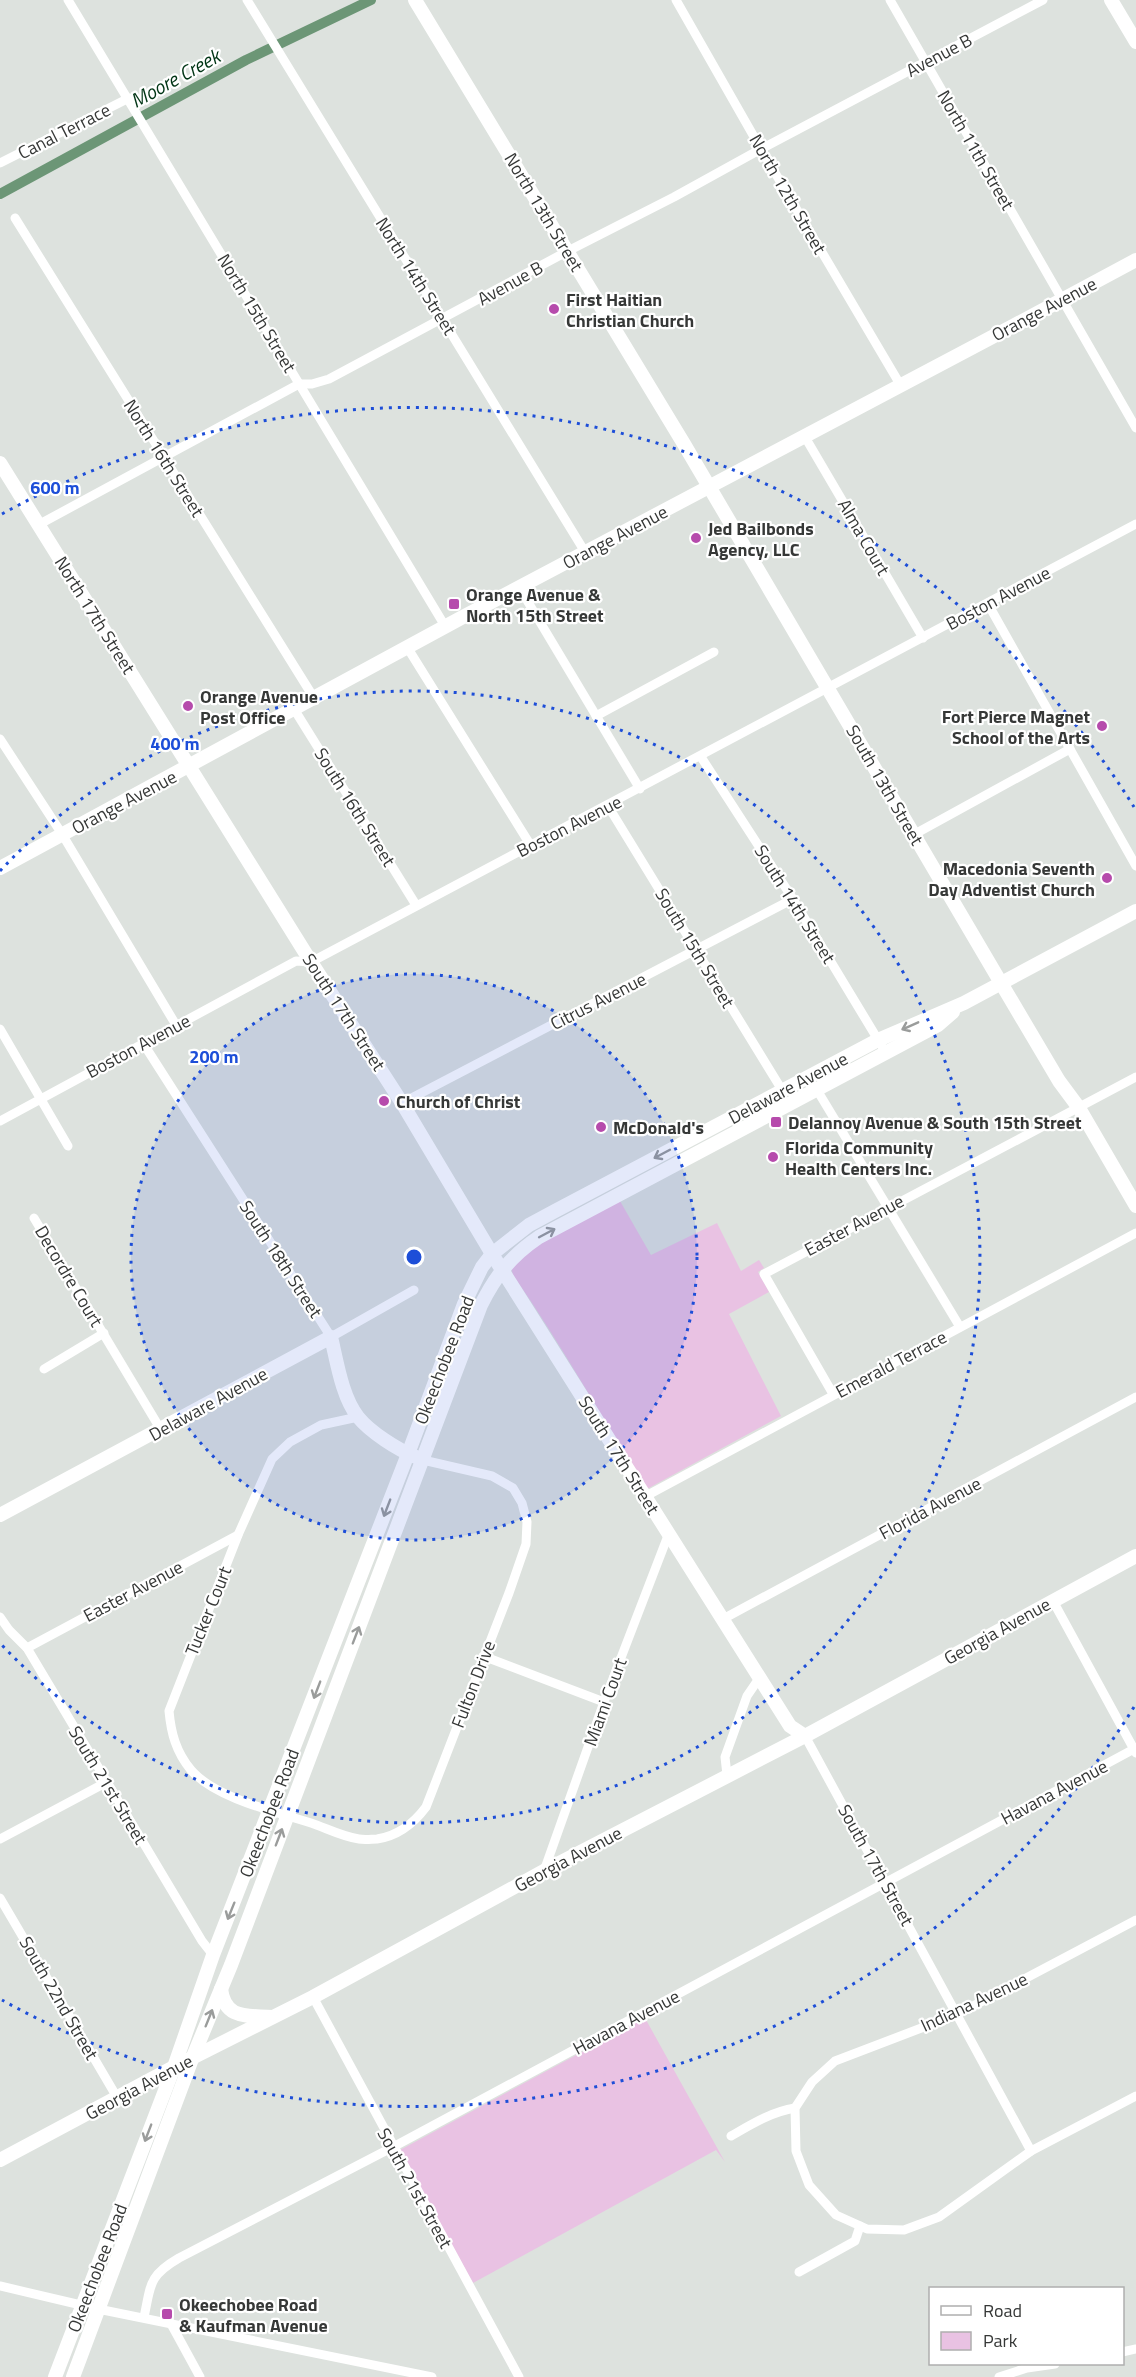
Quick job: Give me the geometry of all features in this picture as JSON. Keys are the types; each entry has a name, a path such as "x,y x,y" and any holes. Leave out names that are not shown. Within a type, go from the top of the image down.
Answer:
{"main road":[{"name":"North 13th Street","path":"415,0 710,487"},
{"path":"1112,0 1136,42"},
{"name":"Orange Avenue","path":"0,868 406,647 806,437 1136,260"},
{"name":"North 17th Street","path":"0,463 190,766"},
{"name":"South 13th Street","path":"710,487 913,835 1136,1206"},
{"name":"South 17th Street","path":"190,766 311,962 402,1103 492,1254 790,1726 805,1736"},
{"name":"Delaware Avenue","path":"492,1254 530,1225 782,1090 878,1040 964,1003 1136,911"},
{"name":"Delaware Avenue","path":"502,1269 514,1256 539,1237 938,1025 964,1003"},
{"name":"Okeechobee Road","path":"55,2377 159,2108 213,1955 464,1304 482,1267 492,1254"},
{"name":"Okeechobee Road","path":"73,2377 192,2059 221,1989 481,1305 502,1269"},
{"name":"Delaware Avenue","path":"0,1515 332,1337"},
{"name":"South 18th Street","path":"332,1337 341,1382 358,1417 384,1439 408,1454 423,1460"},
{"name":"Georgia Avenue","path":"0,2160 174,2067 313,1997 544,1871 805,1736 1136,1556"},
{"path":"221,1989 222,2000 227,2009 234,2013 274,2017"},
{"path":"123,2096 145,2091 152,2094 159,2108"}],"street":[{"name":"North 15th Street","path":"68,0 445,627"},
{"name":"North 14th Street","path":"247,0 585,552"},
{"name":"North 12th Street","path":"676,0 761,149 902,386"},
{"name":"North 11th Street","path":"890,0 1136,428"},
{"name":"Avenue B","path":"38,525 299,384 312,384 328,379 443,319 1043,0"},
{"name":"Canal Terrace","path":"0,163 129,98"},
{"name":"North 16th Street","path":"15,218 314,698"},
{"name":"Alma Court","path":"806,437 923,638"},
{"name":"Boston Avenue","path":"0,1121 296,961 311,962 608,806 1136,524"},
{"path":"519,587 640,789"},
{"path":"988,604 1136,866"},
{"path":"406,647 531,846"},
{"path":"596,716 714,651"},
{"name":"South 16th Street","path":"294,709 416,905"},
{"path":"0,739 62,834 176,1025"},
{"path":"913,835 1070,749"},
{"name":"South 14th Street","path":"701,757 793,899 886,1053"},
{"name":"South 15th Street","path":"608,806 782,1090"},
{"name":"Citrus Avenue","path":"402,1103 793,899"},
{"path":"0,1029 68,1146"},
{"name":"South 18th Street","path":"143,1043 332,1337"},
{"name":"Easter Avenue","path":"833,1394 764,1274 1136,1077"},
{"path":"817,1090 886,1208 960,1327"},
{"name":"Decordre Court","path":"34,1218 161,1430"},
{"name":"Emerald Terrace","path":"646,1496 1136,1233"},
{"name":"Delaware Avenue","path":"332,1337 414,1290"},
{"name":"Decordre Court","path":"44,1369 104,1333"},
{"name":"Florida Avenue","path":"723,1619 1136,1397"},
{"name":"Tucker Court","path":"270,1812 205,1783 191,1771 178,1752 171,1730 169,1711 238,1535 272,1459 290,1442 321,1425 358,1417"},
{"name":"Fulton Drive","path":"270,1812 360,1839 392,1835 415,1822 426,1807 526,1544 527,1522 522,1503 513,1488 492,1476 423,1460"},
{"name":"Miami Court","path":"544,1871 604,1702 669,1533"},
{"name":"Easter Avenue","path":"27,1648 238,1535"},
{"path":"1053,1601 1135,1750"},
{"name":"South 21st Street","path":"0,1617 27,1648 202,1941 213,1955"},
{"path":"483,1656 604,1702"},
{"path":"727,1775 725,1757 747,1696 760,1677"},
{"name":"South 17th Street","path":"805,1736 1031,2151"},
{"name":"Havana Avenue","path":"144,2317 153,2279 165,2266 393,2147 1135,1750"},
{"path":"0,1839 107,1782"},
{"name":"South 22nd Street","path":"0,1898 123,2096"},
{"name":"Indiana Avenue","path":"795,2108 812,2082 835,2061 958,2014 1136,1920"},
{"name":"South 21st Street","path":"313,1997 519,2377"},
{"path":"731,2136 781,2110 795,2108 796,2151 809,2186 836,2215 867,2229 904,2230 939,2217 1031,2151 1136,2096"},
{"path":"799,2272 855,2241 860,2226"},
{"path":"0,2286 432,2377"},
{"path":"170,2322 200,2377"},
{"path":"999,2377 1027,2368 1048,2365"}],"green space":[{"path":"620,1201 651,1255 717,1223 741,1271 759,1260 764,1268 758,1272 769,1292 729,1314 781,1416 647,1489 565,1354 513,1275 511,1267 542,1242"},
{"path":"645,2018 725,2162 716,2150 473,2283 400,2150"}],"waterway":[{"name":"Moore Creek","path":"0,194 246,60 371,0"}],"place":[{"name":"First Haitian Christian Church","path":"554,309"},
{"name":"Jed Bailbonds Agency, LLC","path":"696,538"},
{"name":"Orange Avenue & North 15th Street","path":"454,604"},
{"name":"Orange Avenue Post Office","path":"188,706"},
{"name":"Fort Pierce Magnet School of the Arts","path":"1102,726"},
{"name":"Macedonia Seventh Day Adventist Church","path":"1107,878"},
{"name":"Church of Christ","path":"384,1101"},
{"name":"Delannoy Avenue & South 15th Street","path":"776,1122"},
{"name":"McDonald's","path":"601,1127"},
{"name":"Florida Community Health Centers Inc.","path":"773,1157"},
{"name":"Okeechobee Road & Kaufman Avenue","path":"167,2314"}]}
